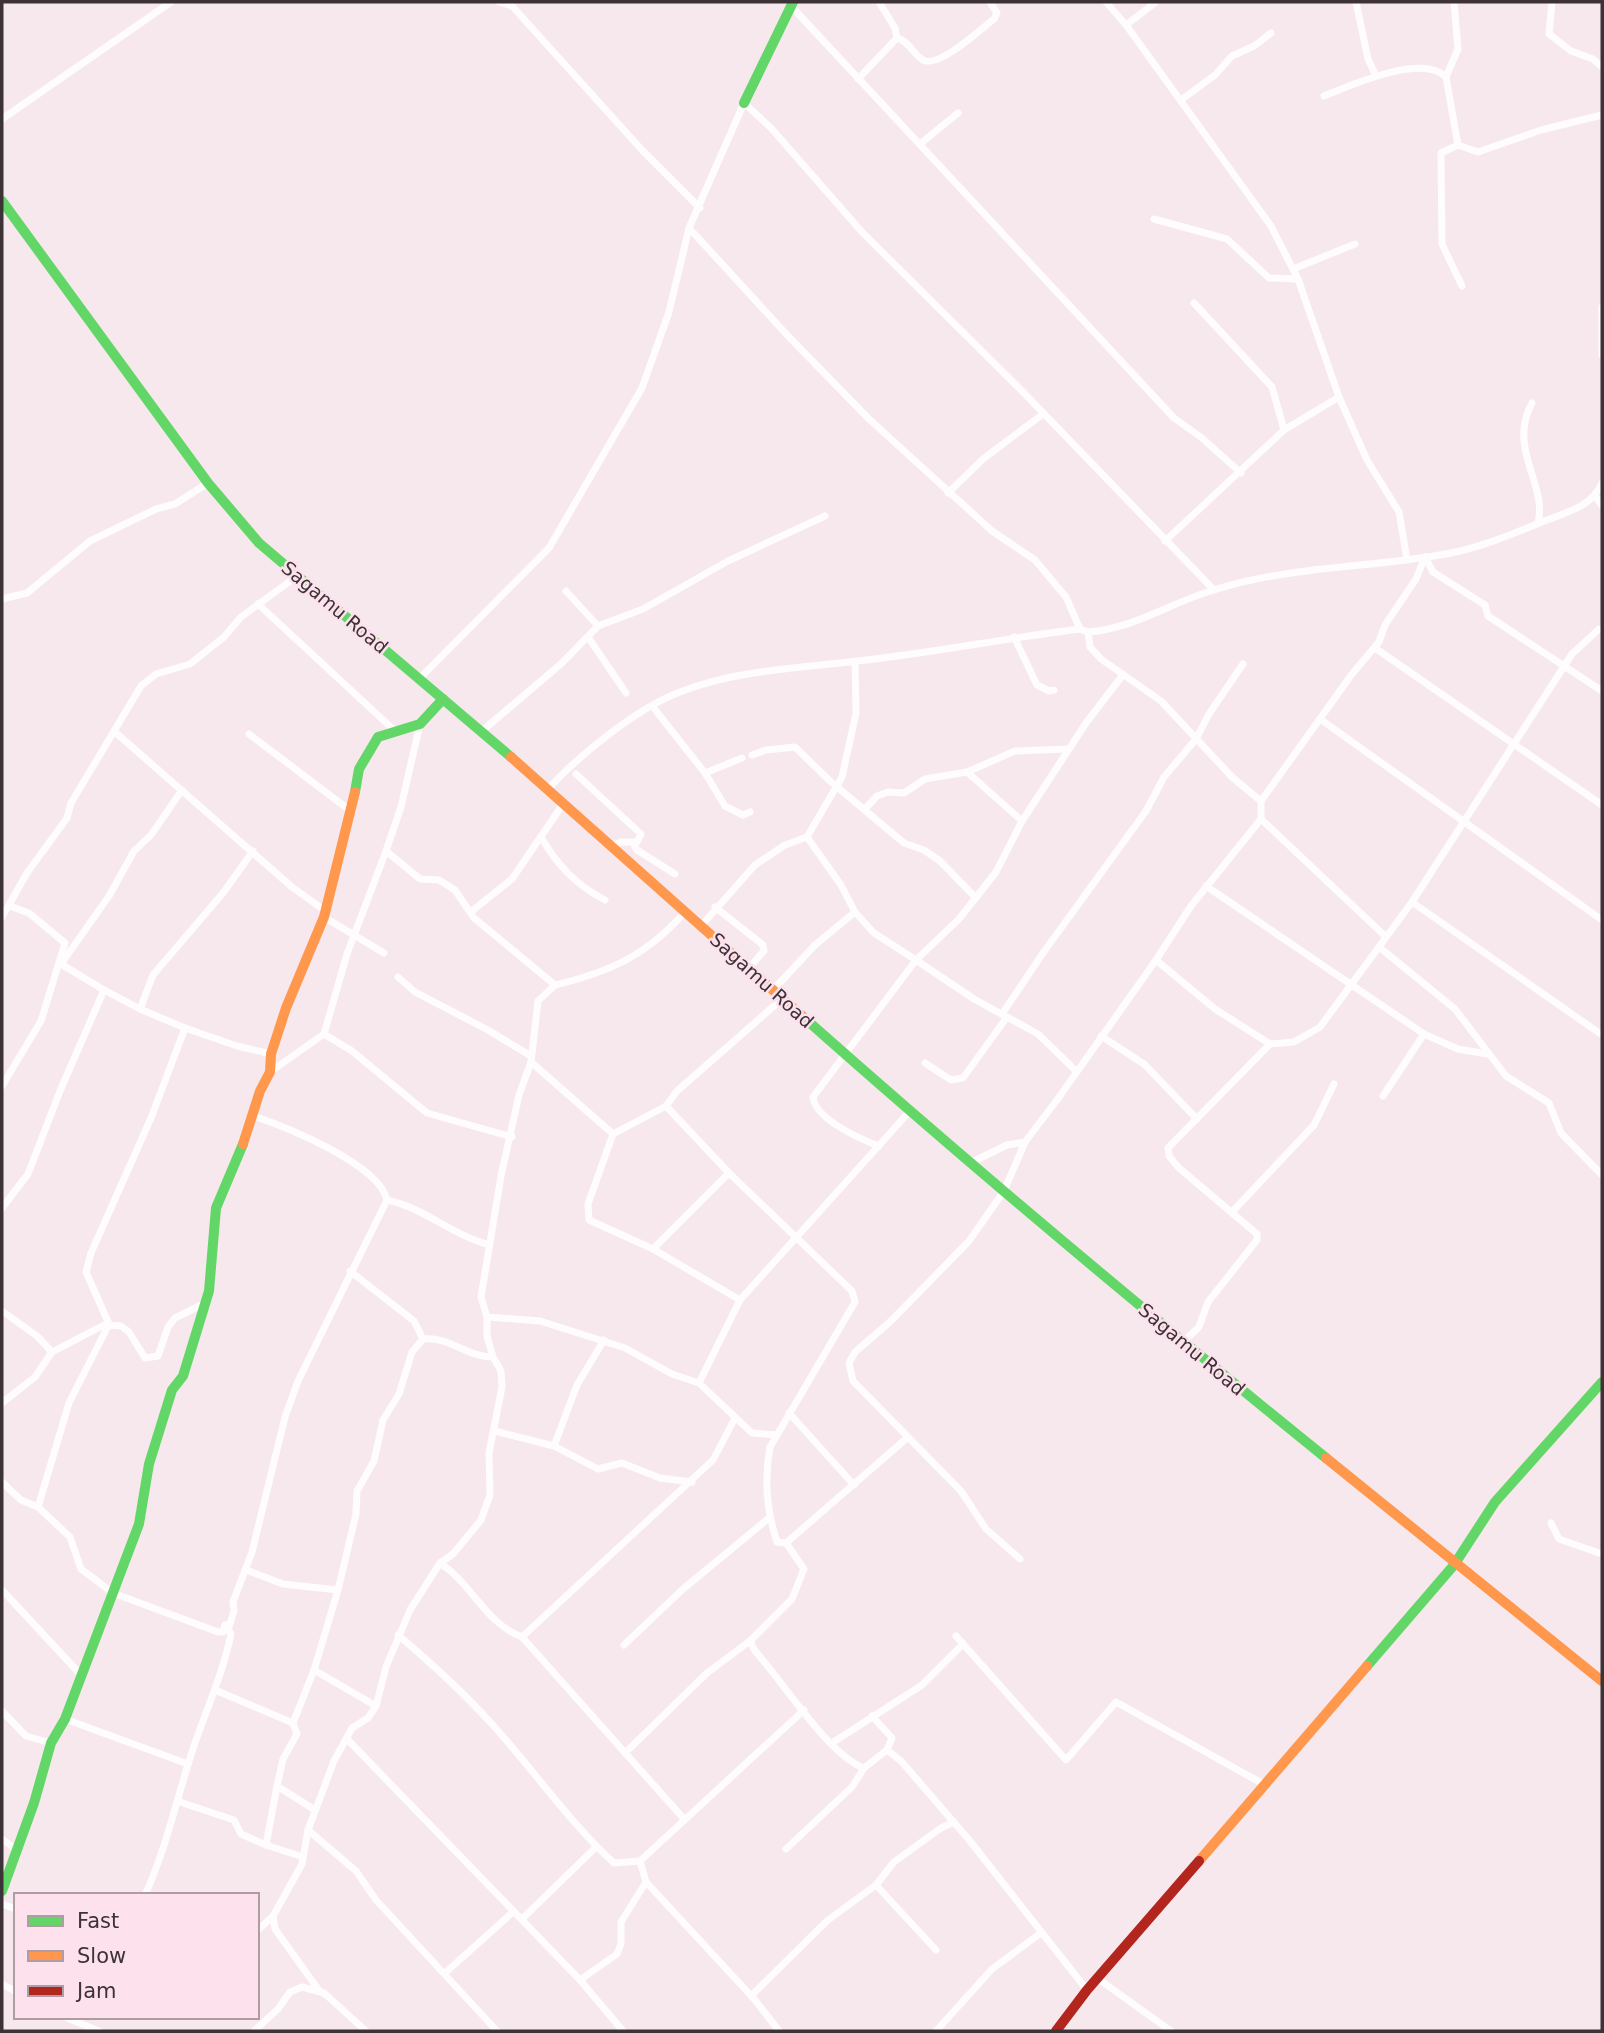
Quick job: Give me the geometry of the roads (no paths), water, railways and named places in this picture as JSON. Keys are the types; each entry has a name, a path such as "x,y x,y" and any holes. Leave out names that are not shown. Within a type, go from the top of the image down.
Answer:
{"main road":[{"path":"744,103 792,4"},
{"name":"Sagamu Road","path":"2,201 208,482 259,543 482,731 909,1111 1183,1342 1454,1565 1602,1681"},
{"path":"2,1891 51,1743 65,1719 139,1524 149,1464 172,1390 183,1377 206,1302 216,1208 254,1116 270,1072 271,1054 286,1008 324,914 352,812 359,769 378,737 408,730 420,723 443,699"},
{"path":"1056,2031 1097,1978 1454,1565 1495,1502 1602,1382"}],"street":[{"path":"2,119 171,2"},
{"path":"499,2 512,6 642,150 700,208"},
{"path":"879,2 895,28 897,38"},
{"path":"897,38 902,39 923,61 930,62 954,52 994,19 997,13 990,2"},
{"path":"1106,2 1126,25 1133,39 1181,100 1271,226 1298,279 1339,397 1367,460 1399,512 1407,560"},
{"path":"1126,25 1156,2"},
{"path":"1356,2 1368,59 1376,76"},
{"path":"1454,2 1458,49 1446,77 1458,145"},
{"path":"1552,2 1549,34 1571,51 1593,59 1602,67"},
{"path":"792,4 858,79 1174,418 1202,438 1241,473"},
{"path":"1181,100 1215,75 1232,56 1254,46 1271,33"},
{"path":"858,79 897,38"},
{"path":"1324,96 1376,76 1418,68 1439,70 1446,77"},
{"path":"419,679 549,548 642,388 669,312 689,228 744,103 771,128 862,232 1214,590"},
{"path":"920,144 958,113"},
{"path":"1462,286 1442,244 1441,153 1458,145 1478,152 1541,130 1602,114"},
{"path":"1154,219 1227,239 1269,278 1298,279"},
{"path":"689,228 789,337 948,493 992,531 1035,560 1066,597 1080,629"},
{"path":"1293,269 1355,244"},
{"path":"1194,303 1272,387 1284,430"},
{"path":"1602,307 1602,355"},
{"path":"1165,541 1241,473 1284,430 1339,397"},
{"path":"1532,403 1523,426 1527,466 1539,500 1538,523"},
{"path":"948,493 983,459 1043,414"},
{"path":"2,599 27,593 90,541 156,509 175,503 208,482"},
{"path":"1602,483 1599,498 1602,506"},
{"path":"547,790 568,767 627,722 679,692 744,675 855,662 1014,637 1080,629 1088,632 1117,629 1214,590 1285,574 1407,560 1485,544 1599,498"},
{"path":"482,731 562,663 598,626 643,609 728,561 825,516"},
{"path":"1020,1559 986,1529 961,1490 853,1381 849,1363 855,1352 891,1321 969,1241 1004,1191 1025,1142 1156,961 1206,886 1261,819 1261,801 1352,674 1375,648 1385,625 1416,579 1425,557"},
{"path":"1425,557 1433,572 1485,606 1488,616 1602,691"},
{"path":"2,917 27,873 66,818 78,792 146,680 190,664 224,637 258,604 297,575"},
{"path":"566,591 598,626"},
{"path":"258,604 395,731"},
{"path":"1156,961 1215,1009 1270,1044 1294,1042 1313,1033 1353,985 1385,936 1412,902 1564,666 1581,643 1599,629 1602,630"},
{"path":"1088,632 1090,647 1122,676 1161,701 1196,739 1261,801"},
{"path":"588,637 626,693"},
{"path":"1014,637 1037,685 1041,689 1054,690"},
{"path":"1375,648 1602,805"},
{"path":"701,926 742,876 768,855 807,836 846,769 856,713 855,662"},
{"path":"925,1063 951,1080 963,1078 1043,953 1146,811 1164,777 1196,739 1209,714 1243,664"},
{"path":"878,1146 847,1134 812,1100 846,1055 872,1014 916,960 939,940 996,872 1022,821 1069,749 1122,676"},
{"path":"653,707 705,773 725,806 743,815 750,811"},
{"path":"1320,719 1602,920"},
{"path":"270,1072 324,1034 347,954 356,937 401,807 420,723"},
{"path":"115,732 324,914 384,953"},
{"path":"248,734 352,812"},
{"path":"752,755 766,750 795,747 904,843 924,850 940,861 976,898"},
{"path":"864,810 877,796 888,792 904,793 925,779 967,772 1015,751 1069,749"},
{"path":"705,773 742,758"},
{"path":"967,772 1022,821"},
{"path":"576,774 641,834 634,842 621,842 612,847"},
{"path":"61,964 109,896 134,851 151,835 182,790"},
{"path":"829,798 848,795"},
{"path":"472,911 512,879 564,804"},
{"path":"1261,819 1385,936"},
{"path":"807,836 841,885 855,912 874,933 1004,1016 1038,1034 1076,1072"},
{"path":"541,837 554,859 571,878 605,901"},
{"path":"634,842 637,850 675,874"},
{"path":"140,1009 153,975 253,851"},
{"path":"386,851 420,880 439,880 455,890 472,911 474,918 555,985"},
{"path":"1206,886 1424,1034 1458,1049 1487,1054"},
{"path":"1412,902 1602,1035"},
{"path":"2,1086 41,1021 61,964 65,943 29,913 10,906"},
{"path":"715,907 763,944 764,951 748,968"},
{"path":"259,1929 273,1916 303,1857 314,1810 334,1761 348,1740 352,1728 368,1718 376,1706 398,1635 418,1595 440,1563 453,1554 481,1520 489,1495 488,1463 502,1387 501,1371 492,1357 487,1336 487,1317 481,1297 519,1095 531,1059 538,1001 555,985 599,975 637,955 667,932 685,912"},
{"path":"772,990 815,945 855,912"},
{"path":"1379,947 1455,1009 1506,1076 1549,1103 1561,1133 1602,1175"},
{"path":"61,964 140,1009 237,1046 271,1054"},
{"path":"398,977 415,992 488,1030 531,1059 613,1134"},
{"path":"2,1208 28,1174 60,1091 104,990"},
{"path":"740,1300 653,1249 589,1220 588,1204 613,1134 666,1106 677,1091 782,999"},
{"path":"185,1027 151,1118 91,1253 86,1272 109,1324 129,1332 141,1354 150,1359 162,1350 168,1327 175,1318 206,1302"},
{"path":"324,1034 352,1051 427,1113 512,1137"},
{"path":"1383,1096 1424,1034"},
{"path":"1101,1036 1144,1064 1197,1119"},
{"path":"1183,1342 1199,1327 1208,1302 1257,1240 1257,1234 1169,1156 1168,1148 1270,1044"},
{"path":"1232,1212 1307,1134 1334,1084"},
{"path":"666,1106 729,1173 852,1292 855,1302 770,1447 766,1468 769,1518 777,1542 786,1543 907,1438"},
{"path":"699,1383 740,1300 909,1111"},
{"path":"225,1625 229,1628 232,1623 233,1602 246,1570 285,1416 309,1355 387,1200 385,1193 373,1180 322,1143 254,1116"},
{"path":"972,1162 1007,1145 1025,1142"},
{"path":"653,1249 729,1173"},
{"path":"387,1200 409,1205 470,1240 489,1245"},
{"path":"350,1271 414,1321 423,1339"},
{"path":"2,1311 37,1336 52,1352"},
{"path":"487,1317 540,1321 604,1340 699,1383 752,1433 776,1435"},
{"path":"2,1403 35,1377 52,1352 109,1324"},
{"path":"38,1507 69,1403 109,1324"},
{"path":"266,1845 283,1759 297,1734 293,1723 338,1590 356,1514 357,1491 374,1461 383,1420 399,1394 412,1352 423,1339 435,1338 471,1354 492,1357"},
{"path":"554,1446 577,1385 604,1340"},
{"path":"789,1413 854,1485"},
{"path":"522,1637 692,1482 713,1460 735,1418"},
{"path":"495,1430 554,1446 598,1469 622,1463 660,1478 692,1482"},
{"path":"2,1482 21,1500 38,1507 70,1537 81,1569 113,1593 218,1632 223,1632 225,1625"},
{"path":"624,1645 683,1589 769,1518"},
{"path":"1551,1523 1559,1539 1602,1554"},
{"path":"625,1753 707,1673 750,1641 792,1599 804,1569 786,1543"},
{"path":"440,1563 452,1571 504,1630 522,1637 684,1819"},
{"path":"246,1570 283,1584 338,1590"},
{"path":"2,1590 81,1675"},
{"path":"146,1893 159,1864 188,1764 215,1690 231,1634 225,1625"},
{"path":"398,1635 442,1671 492,1724 596,1847 614,1863 640,1861 804,1710"},
{"path":"956,1636 1066,1760 1116,1702 1265,1785"},
{"path":"750,1641 755,1651 831,1743 854,1764 863,1768"},
{"path":"831,1743 922,1685 963,1644"},
{"path":"313,1670 376,1706"},
{"path":"215,1690 293,1723"},
{"path":"2,1711 26,1736 51,1743"},
{"path":"786,1849 852,1787 863,1768 887,1750 892,1738 872,1716"},
{"path":"65,1719 188,1764"},
{"path":"348,1740 580,1980 623,2031"},
{"path":"887,1750 901,1761 954,1822 1087,1990"},
{"path":"277,1786 314,1810"},
{"path":"177,1801 234,1820 241,1834 303,1857"},
{"path":"751,1996 828,1920 876,1885 884,1872 906,1852 954,1822"},
{"path":"308,1830 356,1871 376,1900 497,2031"},
{"path":"2,1839 17,1850"},
{"path":"522,1919 596,1847"},
{"path":"640,1861 646,1882 751,1996 779,2031"},
{"path":"580,1980 617,1954 621,1944 621,1922 646,1882"},
{"path":"876,1885 936,1950"},
{"path":"445,1973 513,1912"},
{"path":"273,1916 275,1929 318,1989 344,2008 366,2031"},
{"path":"936,2031 992,1969 1041,1933"},
{"path":"1097,1978 1171,2031"},
{"path":"254,2031 278,2009 290,1992 302,1987 318,1989"},
{"path":"70,2019 99,2031"}]}
